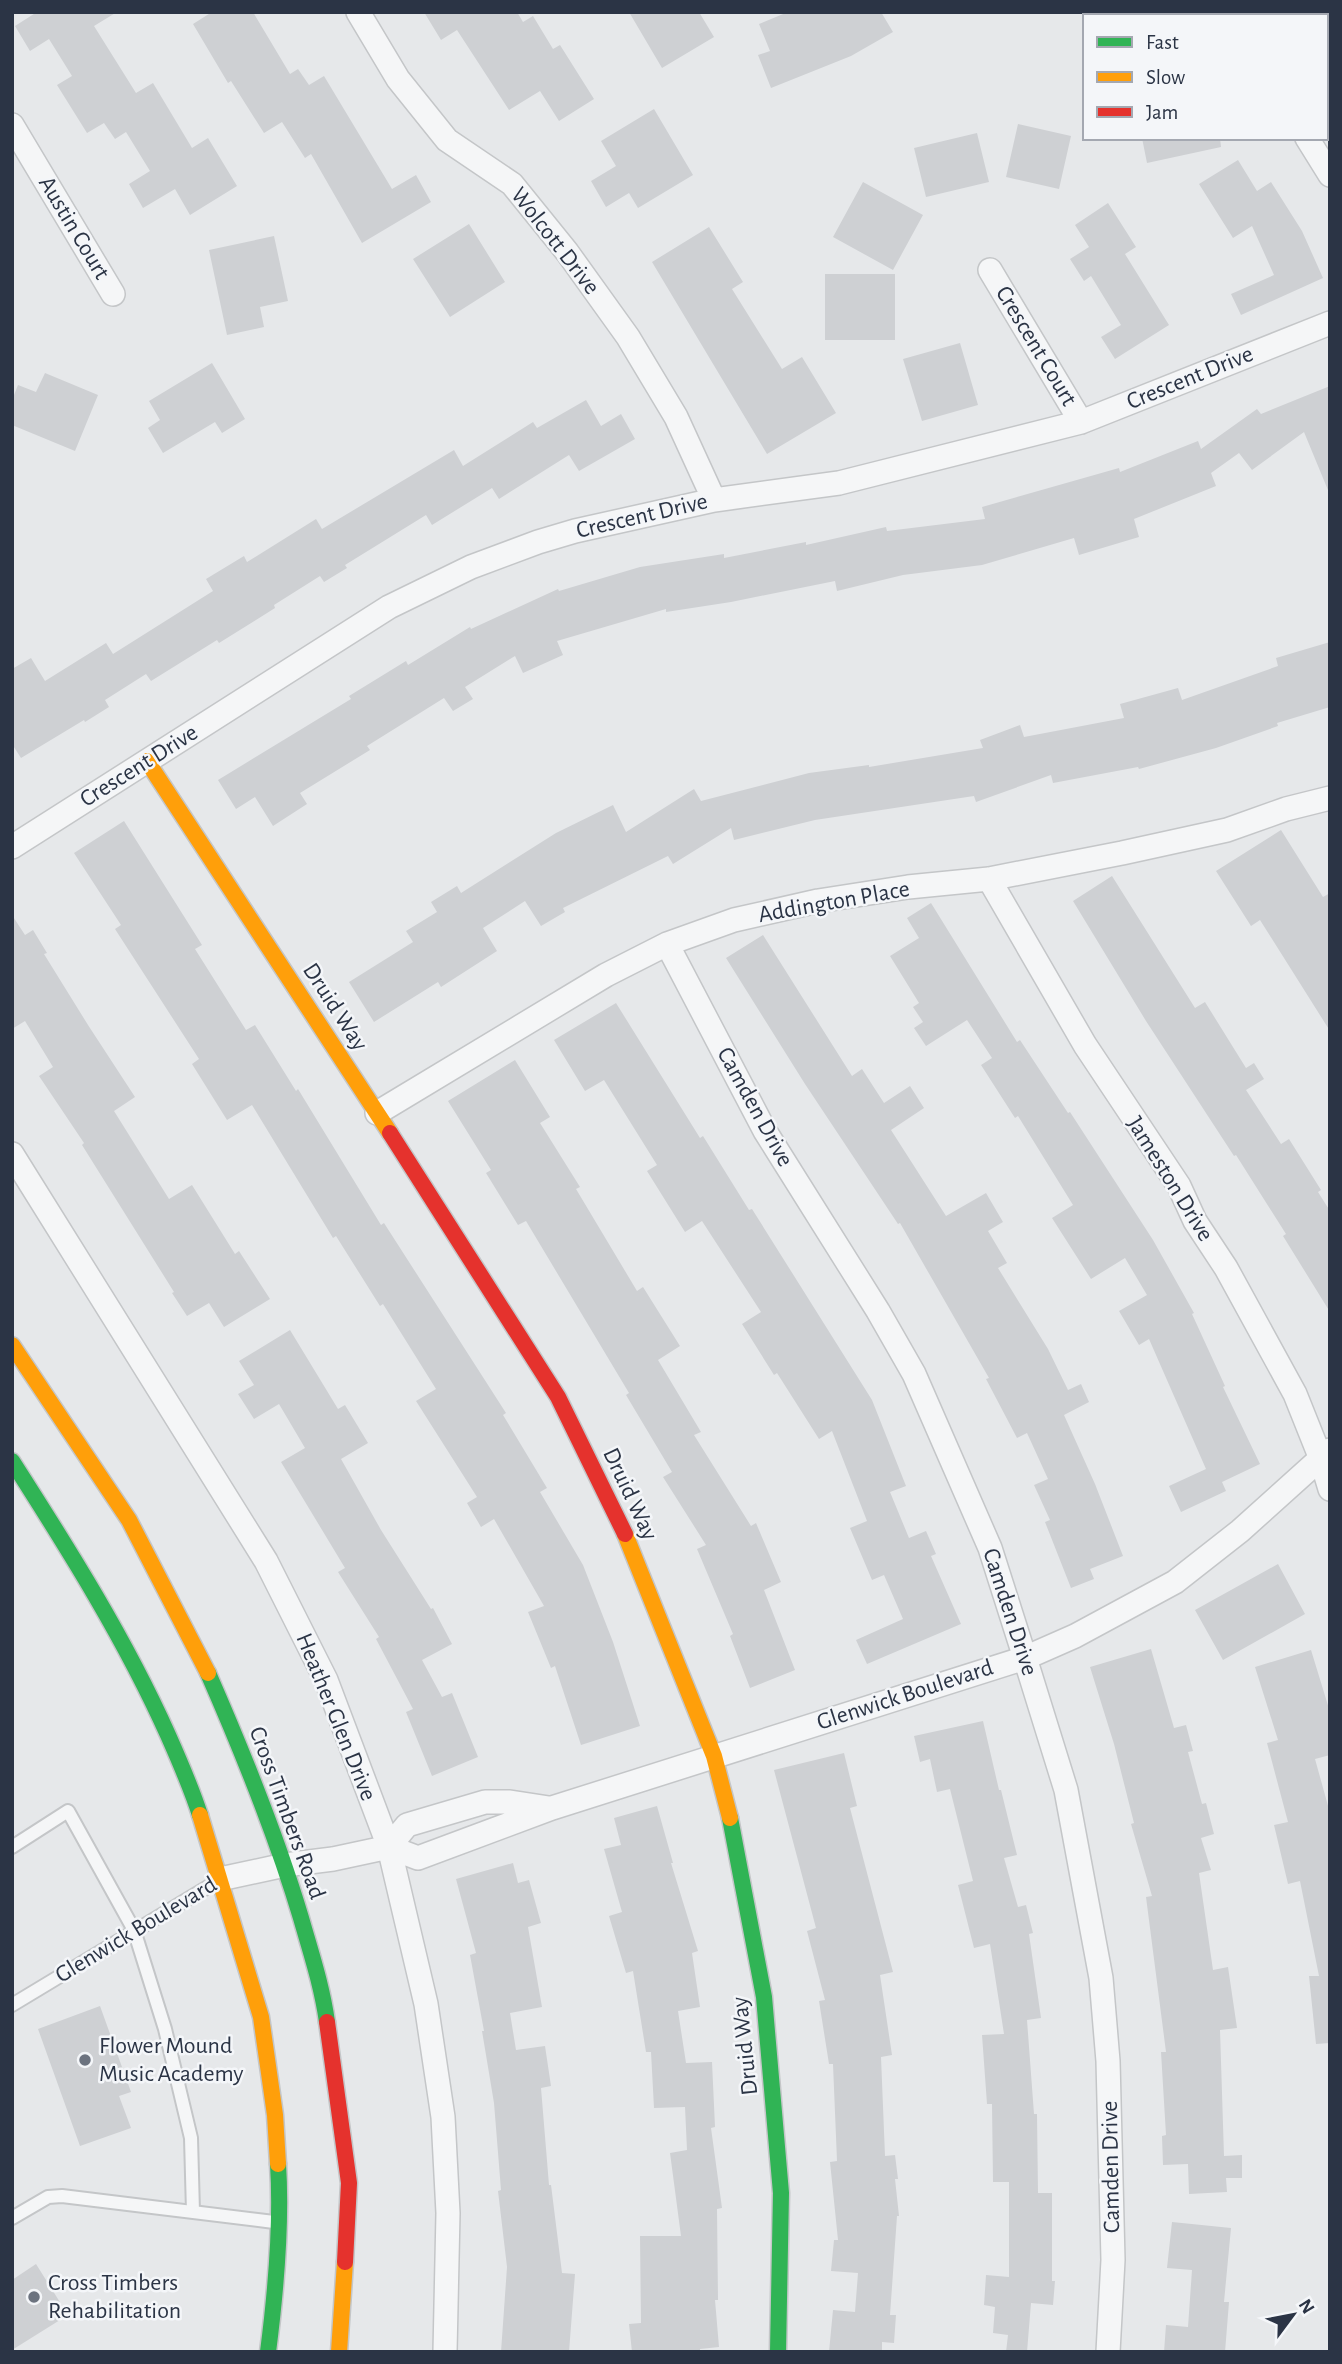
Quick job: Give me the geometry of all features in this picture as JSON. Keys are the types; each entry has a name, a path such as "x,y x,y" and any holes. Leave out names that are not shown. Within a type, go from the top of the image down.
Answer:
{"main road":[{"name":"Druid Way","path":"147,761 469,1255 573,1423 623,1530 713,1756 727,1805 764,1997 781,2193 778,2352"},
{"name":"Cross Timbers Road","path":"12,1345 129,1520 185,1626 248,1765 285,1865 322,1989 349,2183 339,2352"},
{"path":"12,1461 84,1574 150,1695 192,1790 261,2017 275,2115 280,2193 273,2314 268,2352"}],"street":[{"name":"Wolcott Drive","path":"358,12 398,79 447,140 512,184 575,263 628,337 676,418 714,500"},
{"name":"Austin Court","path":"12,125 113,294"},
{"path":"1308,140 1330,174"},
{"name":"Crescent Court","path":"990,270 1081,422"},
{"name":"Crescent Drive","path":"12,846 388,607 471,567 575,531 714,500 839,483 1081,422 1330,323"},
{"name":"Addington Place","path":"377,1113 606,975 667,944 734,920 818,901 908,887 989,879 1122,853 1227,830 1286,809 1330,798"},
{"name":"Jameston Drive","path":"989,879 1085,1045 1179,1186 1195,1221 1226,1268 1326,1455 1330,1489"},
{"name":"Camden Drive","path":"667,944 765,1130 878,1311 914,1374 990,1548 1025,1658 1066,1790 1101,1978 1108,2061 1113,2260 1108,2352"},
{"name":"Heather Glen Drive","path":"12,1154 266,1561 326,1680 389,1847 426,2004 443,2117 448,2213 445,2352"},
{"name":"Glenwick Boulevard","path":"220,1879 389,1847 418,1858 552,1808 1025,1658 1075,1636 1175,1581 1240,1531 1326,1455"},
{"name":"Glenwick Boulevard","path":"389,1847 407,1825 485,1802 510,1802 552,1808"}],"lane":[{"path":"12,1847 68,1811 134,1930 165,2029 191,2138 193,2212"},
{"name":"Glenwick Boulevard","path":"12,2005 220,1879"},
{"path":"12,2218 48,2197 62,2196 278,2222"}],"building":[{"path":"37,12 117,12 94,26 136,93 153,83 192,148 208,138 237,186 190,215 175,189 143,208 129,184 150,171 126,132 115,139 104,123 87,133 57,85 72,76 49,39 30,51 15,26"},
{"path":"212,12 253,12 290,74 298,69 309,85 324,76 392,189 416,175 431,202 362,243 311,154 305,158 282,122 264,133 231,81 228,83 193,24"},
{"path":"424,12 517,12 523,22 533,16 553,49 560,45 594,99 559,121 540,91 509,110 457,30 441,40"},
{"path":"629,12 699,12 714,37 662,68"},
{"path":"788,12 881,12 893,32 851,56 771,88 758,55 770,51 759,24"},
{"path":"654,109 693,175 638,208 629,193 606,207 591,181 616,166 601,141"},
{"path":"1018,124 1071,136 1059,189 1006,177"},
{"path":"977,133 989,182 926,197 914,148"},
{"path":"1142,140 1220,140 1221,147 1147,163"},
{"path":"1238,160 1257,191 1271,182 1302,231 1323,278 1241,315 1231,294 1274,275 1252,226 1233,238 1199,184"},
{"path":"863,182 923,215 893,270 833,237"},
{"path":"1108,203 1136,247 1125,254 1169,325 1115,359 1101,337 1121,325 1091,276 1084,281 1070,259 1089,247 1075,225"},
{"path":"469,224 505,282 450,317 413,259"},
{"path":"709,227 743,282 732,289 782,369 802,357 836,413 767,454 652,262"},
{"path":"274,236 288,301 260,307 264,327 227,335 209,250"},
{"path":"825,274 895,274 895,340 825,340"},
{"path":"960,343 978,405 922,421 903,359"},
{"path":"212,363 245,419 222,433 215,422 163,453 148,428 160,420 149,401"},
{"path":"45,373 98,395 75,451 12,425 12,400 18,385 36,392"},
{"path":"1330,386 1330,495 1304,432 1252,470 1239,453 1211,473 1216,486 1134,519 1139,537 1079,555 1074,538 982,565 903,575 837,591 835,581 731,602 666,612 666,609 557,641 563,655 523,673 515,656 465,687 473,699 453,711 444,698 367,746 370,750 300,793 307,804 273,826 255,797 236,809 218,780 351,699 349,696 406,661 408,665 470,627 471,629 558,589 559,591 640,567 724,554 724,558 806,542 806,545 886,527 887,531 985,519 982,507 1119,468 1120,472 1198,441 1201,449 1257,409 1261,414"},
{"path":"586,400 601,426 621,414 635,439 579,471 569,455 499,499 492,488 432,525 426,515 345,565 347,568 324,582 320,576 219,643 217,640 151,681 146,674 105,700 109,707 21,758 12,744 12,669 31,658 45,681 106,643 113,654 213,591 206,579 244,556 247,562 316,519 322,529 454,450 463,466 533,422 537,428"},
{"path":"1330,642 1330,707 1277,723 1278,726 1216,748 1139,769 1138,767 1053,783 1051,775 976,802 974,796 815,820 734,840 731,828 673,864 668,856 563,908 565,912 541,926 525,901 483,928 497,951 441,987 438,982 374,1022 349,982 413,942 406,931 437,912 431,902 457,886 461,893 556,833 613,805 626,832 694,789 701,801 809,773 869,767 983,748 980,740 1020,725 1024,737 1124,718 1120,704 1178,688 1182,700 1278,666 1276,658"},
{"path":"124,821 202,945 195,949 246,1030 255,1025 296,1091 298,1089 381,1225 384,1223 506,1413 503,1415 547,1488 540,1492 583,1565 613,1642 640,1726 581,1745 555,1666 551,1668 528,1612 544,1606 494,1519 481,1527 467,1503 477,1497 416,1401 436,1389 383,1304 380,1306 336,1236 333,1238 252,1105 227,1120 192,1064 199,1059 115,929 121,925 74,853"},
{"path":"1281,830 1323,897 1330,893 1330,1031 1260,920 1251,926 1216,871"},
{"path":"1112,876 1195,1008 1205,1002 1246,1068 1254,1063 1264,1079 1246,1090 1281,1144 1289,1139 1321,1190 1318,1192 1330,1211 1330,1312 1283,1236 1286,1234 1146,1021 1073,901"},
{"path":"931,903 1017,1042 1020,1040 1068,1113 1070,1112 1153,1240 1194,1313 1192,1314 1225,1386 1223,1387 1260,1464 1222,1482 1226,1491 1181,1512 1169,1486 1206,1469 1149,1339 1139,1345 1119,1311 1147,1295 1125,1258 1091,1279 1052,1218 1073,1205 1018,1116 1015,1118 981,1065 992,1058 967,1020 926,1046 914,1028 923,1022 913,1007 919,1003 890,956 919,938 907,918"},
{"path":"12,915 25,935 33,930 47,953 44,954 135,1097 114,1111 169,1199 192,1185 235,1254 239,1251 270,1299 224,1327 209,1303 187,1316 82,1145 84,1143 39,1076 53,1067 25,1021 12,1029"},
{"path":"763,935 852,1076 862,1069 884,1103 910,1086 924,1108 891,1130 946,1216 986,1193 1003,1222 988,1231 1007,1263 998,1268 1048,1349 1068,1390 1081,1384 1089,1402 1064,1415 1123,1556 1090,1569 1094,1579 1071,1588 1045,1522 1050,1520 1034,1485 1048,1479 1027,1433 1017,1438 986,1379 989,1378 900,1223 898,1224 805,1084 726,958"},
{"path":"616,1003 700,1138 703,1136 749,1210 752,1209 872,1400 906,1486 890,1492 909,1538 926,1531 936,1554 931,1556 961,1624 867,1664 856,1640 903,1619 884,1575 872,1580 850,1528 867,1521 832,1431 819,1439 777,1373 774,1375 742,1324 761,1312 702,1221 685,1232 647,1171 657,1165 604,1080 585,1091 554,1040"},
{"path":"515,1060 550,1117 540,1123 580,1187 576,1189 637,1291 643,1287 680,1346 658,1360 701,1432 694,1435 751,1526 756,1523 781,1582 764,1590 795,1670 750,1688 730,1636 733,1634 697,1549 706,1545 663,1477 672,1472 626,1395 629,1393 526,1221 518,1225 486,1173 491,1170 448,1101"},
{"path":"290,1330 338,1409 345,1405 368,1443 341,1459 381,1530 431,1609 433,1608 452,1644 422,1660 442,1697 452,1693 478,1757 432,1776 406,1712 413,1709 376,1639 379,1637 338,1572 345,1568 281,1462 305,1448 279,1404 254,1419 238,1394 254,1385 239,1361"},
{"path":"1278,1564 1305,1614 1223,1660 1195,1610"},
{"path":"1151,1649 1174,1728 1186,1725 1193,1751 1188,1752 1202,1804 1206,1803 1214,1834 1201,1838 1211,1870 1199,1873 1213,1970 1228,1967 1237,2028 1220,2030 1224,2156 1242,2155 1242,2178 1226,2178 1227,2192 1189,2194 1188,2164 1163,2165 1162,2136 1166,2135 1161,2052 1166,2052 1146,1897 1152,1896 1131,1824 1134,1823 1114,1744 1090,1667"},
{"path":"1311,1650 1330,1712 1330,1755 1315,1759 1330,1813 1330,2043 1316,2044 1309,1976 1319,1976 1300,1881 1288,1884 1274,1825 1288,1822 1267,1743 1278,1740 1255,1667"},
{"path":"983,1721 1017,1855 1004,1858 1018,1907 1026,1905 1033,1933 1029,1934 1041,2018 1027,2020 1034,2114 1037,2114 1038,2193 1052,2193 1052,2281 1055,2281 1053,2305 1031,2303 1027,2352 1006,2352 1008,2335 993,2333 995,2307 984,2305 986,2275 1009,2277 1009,2182 993,2182 992,2104 987,2104 982,2035 1004,2034 990,1944 974,1948 958,1885 973,1881 950,1789 937,1792 930,1759 920,1762 914,1736"},
{"path":"844,1753 857,1806 850,1808 893,1972 880,1975 892,2055 881,2057 885,2156 895,2155 899,2216 890,2315 896,2315 894,2343 882,2342 882,2352 829,2352 833,2310 855,2312 858,2273 831,2271 834,2240 838,2240 830,2162 837,2161 833,2064 829,2064 819,2001 825,2000 807,1931 816,1928 774,1770"},
{"path":"657,1806 698,1951 692,1953 700,2007 678,2011 686,2063 712,2062 715,2127 711,2128 722,2208 717,2209 718,2300 715,2300 719,2347 700,2349 700,2352 632,2352 629,2324 641,2323 640,2236 681,2236 670,2153 687,2150 685,2107 654,2108 651,2052 646,2052 633,1971 626,1973 609,1916 622,1912 604,1849 621,1845 614,1818"},
{"path":"513,1863 518,1883 529,1880 541,1923 528,1927 542,2007 510,2013 516,2050 545,2046 551,2086 541,2088 549,2185 562,2273 575,2274 569,2352 501,2352 507,2267 498,2191 501,2190 494,2103 470,1955 476,1953 456,1879"},
{"name":"Flower Mound Music Academy","path":"100,2006 131,2092 119,2096 131,2128 80,2146 38,2029"},
{"path":"1172,2222 1231,2228 1224,2302 1229,2302 1225,2352 1164,2352 1166,2325 1188,2327 1192,2270 1167,2268"},
{"name":"Cross Timbers Rehabilitation","path":"36,2264 68,2315 12,2350 12,2280"}],"traffic: fast":[{"path":"12,1461 75,1561 134,1664 172,1745 200,1815"},
{"path":"208,1673 281,1856 316,1970 327,2022"},
{"path":"730,1818 764,1997 781,2193 778,2352"},
{"path":"268,2352 278,2258 278,2164"}],"traffic: slow":[{"path":"147,761 390,1133"},
{"path":"12,1345 129,1520 208,1673"},
{"path":"625,1534 714,1756 730,1818"},
{"path":"200,1815 261,2017 275,2115 278,2164"},
{"path":"339,2352 345,2262"}],"traffic: jam":[{"path":"390,1133 558,1397 625,1534"},
{"path":"327,2022 349,2183 345,2262"}],"place":[{"name":"Flower Mound Music Academy","path":"85,2060"},
{"name":"Cross Timbers Rehabilitation","path":"34,2297"}]}
